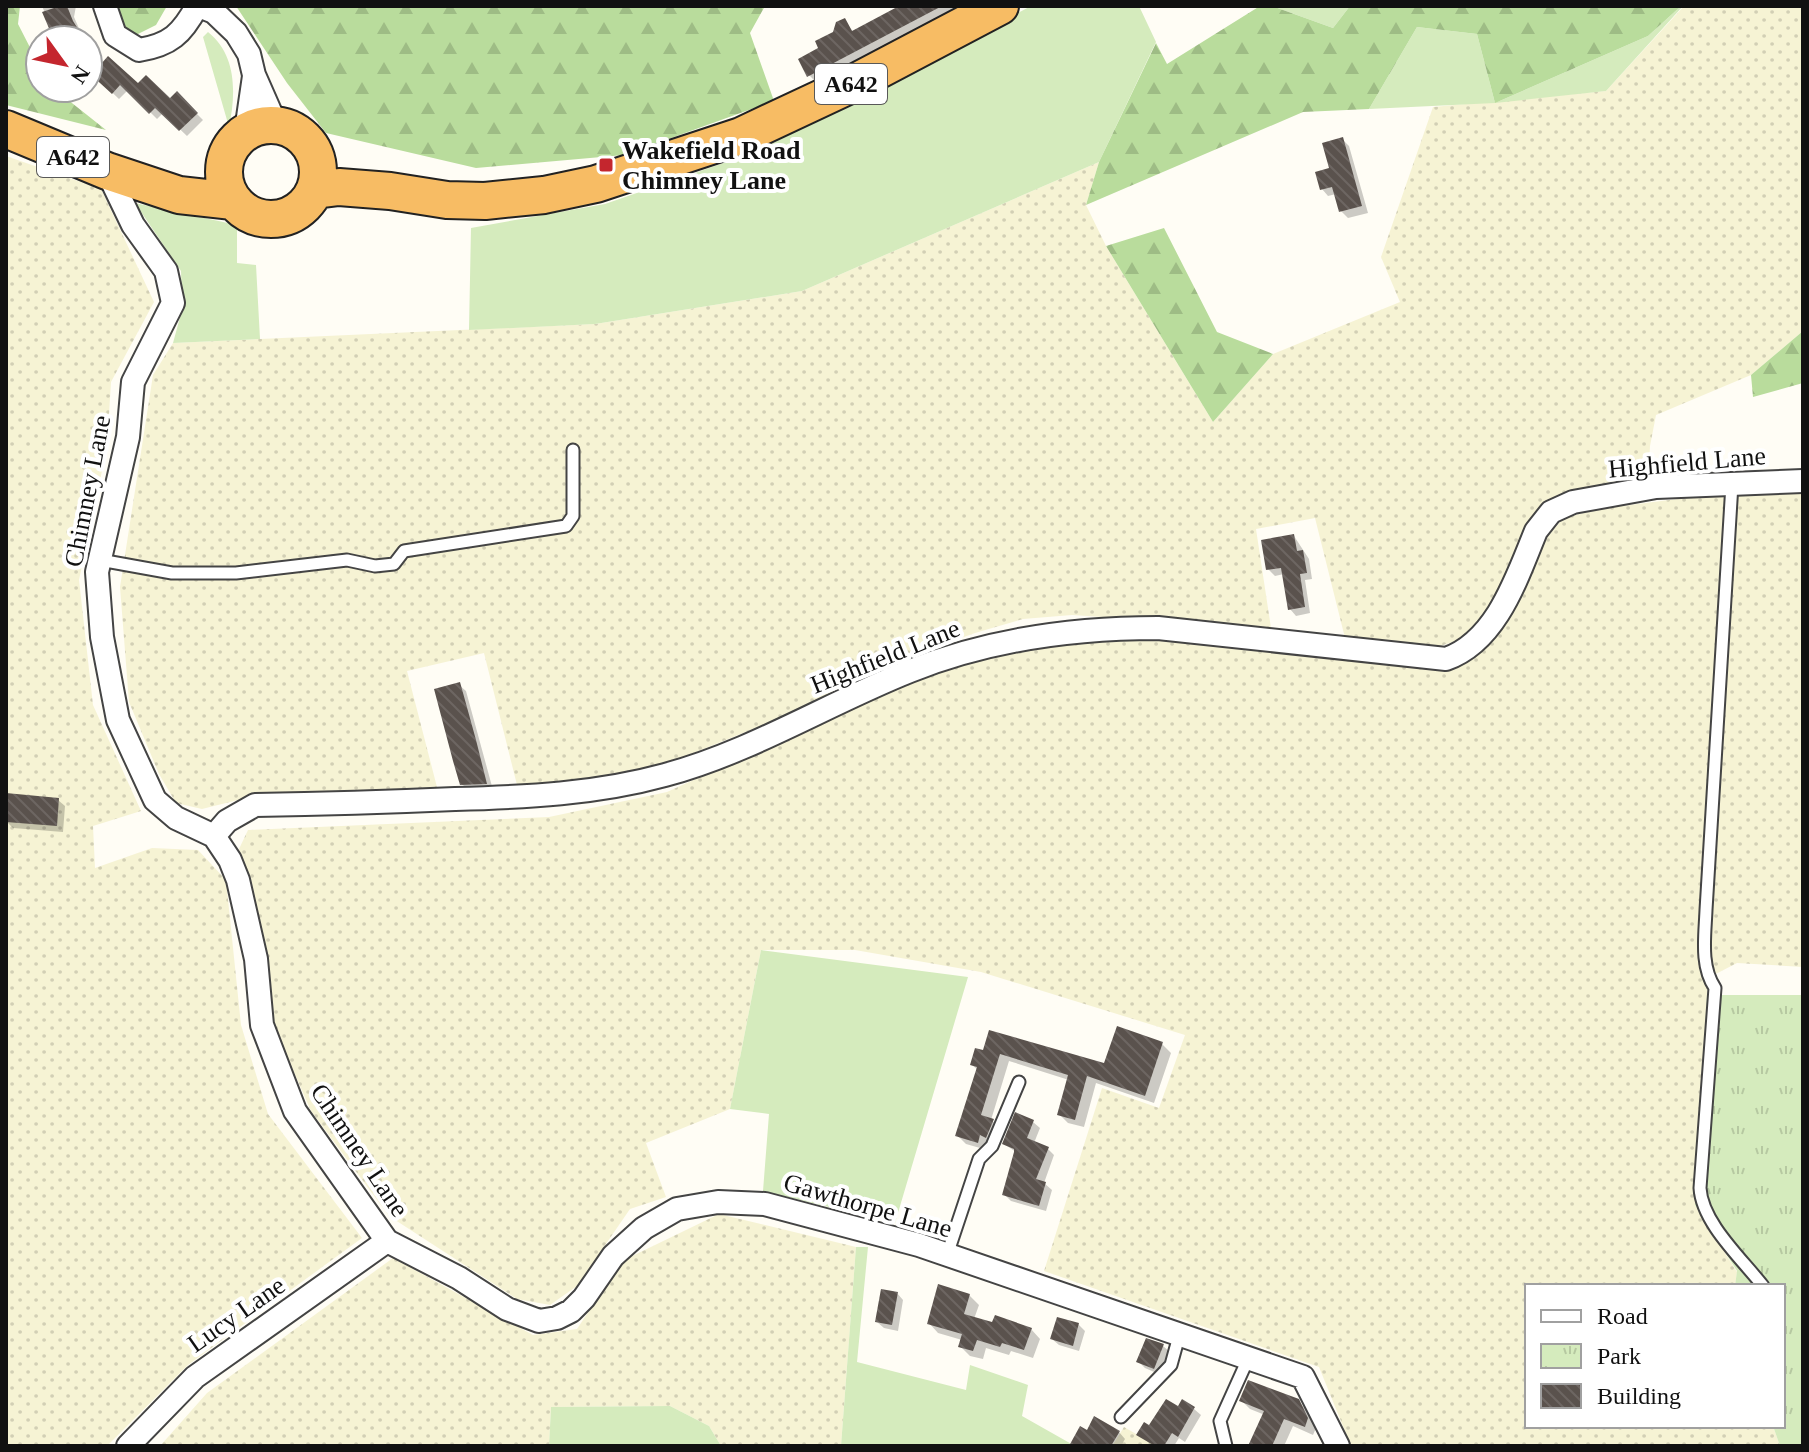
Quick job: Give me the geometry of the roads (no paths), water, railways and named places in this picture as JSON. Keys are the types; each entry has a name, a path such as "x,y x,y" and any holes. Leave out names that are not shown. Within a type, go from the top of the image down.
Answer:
{"highway":[{"name":"A642","path":"6,129 107,171 179,195 228,185 243,211 270,220 297,212 315,190 339,187 447,200 485,201 544,195 596,184 741,136 854,83 1000,6"},
{"name":"A642","path":"261,128 292,130 305,139 314,152 390,191"},
{"path":"228,185 231,146 261,128"},
{"path":"314,152 318,165 315,190"}],"street":[{"path":"105,6 115,35 139,50 160,47 181,31 198,6 214,12 236,33 249,54 261,128"},
{"name":"Chimney Lane","path":"107,171 133,225 166,271 173,303 133,382 128,437 97,572 102,637 118,720 155,800 176,818 214,836 230,860 238,880 256,959 262,1025 295,1111 387,1241"},
{"name":"Highfield Lane","path":"214,836 227,821 255,805 542,795 611,787 666,775 732,753 919,667 973,649 1037,635 1115,628 1158,628 1446,659 1461,652 1496,620 1536,531 1542,521 1561,505 1656,487 1803,481"},
{"name":"Gawthorpe Lane","path":"387,1241 459,1278 507,1309 539,1321 557,1318 571,1311 584,1298 613,1256 644,1228 677,1209 718,1202 765,1204 947,1255 1303,1377 1338,1446"},
{"name":"Lucy Lane","path":"128,1446 195,1377 387,1241"}],"lane":[{"path":"100,560 172,573 236,573 347,560 375,566 394,564 404,551 566,526 573,516 573,450"},
{"path":"1732,484 1706,910 1705,962 1708,977 1715,988 1700,1188 1707,1216 1761,1284"},
{"path":"947,1255 979,1159 992,1146 1019,1082"},
{"path":"1121,1417 1171,1365 1179,1336"},
{"path":"1226,1446 1220,1421 1248,1359"}],"place":[{"name":"Wakefield Road Chimney Lane","path":"606,165"}]}
